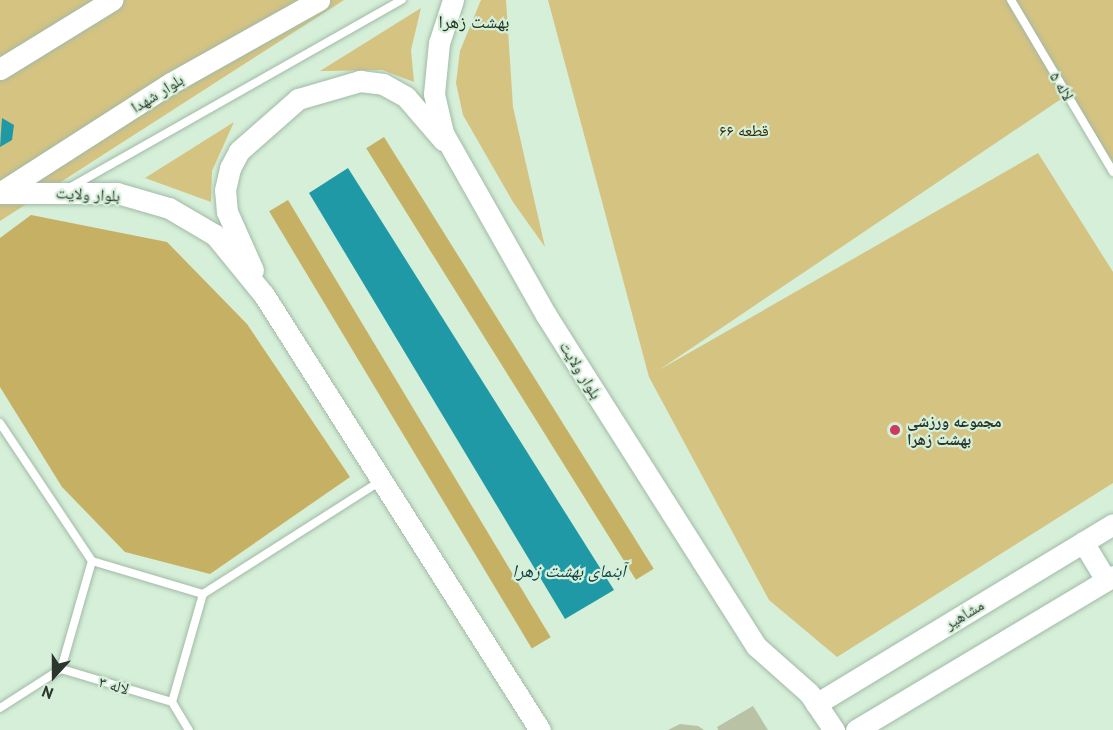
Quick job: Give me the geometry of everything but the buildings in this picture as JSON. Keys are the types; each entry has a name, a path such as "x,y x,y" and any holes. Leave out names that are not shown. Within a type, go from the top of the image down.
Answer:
{"street":[{"path":"0,69 112,0"},
{"name":"بلوار شهدا","path":"0,193 171,83 319,0"},
{"name":"بلوار ولایت","path":"453,0 439,44 434,94 443,133 546,315 756,646 816,704 834,730"},
{"path":"264,295 228,212 225,190 230,168 239,151 298,99 360,81 382,84 406,98 455,154"},
{"name":"بلوار ولایت","path":"0,193 64,191 117,193 169,208 215,235 264,295 384,479 540,730"},
{"name":"مشاهیر","path":"816,704 1113,524"},
{"path":"856,730 1109,578 1083,542"}],"lane":[{"path":"64,191 402,0"},
{"name":"لاله ۵","path":"1011,0 1113,172"},
{"path":"0,423 92,561 203,594"},
{"path":"189,730 172,702 203,594 384,479"},
{"path":"0,708 61,669 92,561"},
{"name":"لاله ۳","path":"61,669 172,702"}],"green space":[{"path":"0,0 344,0 0,221"},
{"path":"481,0 506,0 513,107 545,247 513,202 463,115 456,83 460,51"},
{"name":"قطعه ۶۶","path":"548,0 1113,0 1113,171 1067,95 659,370 1038,153 1113,272 1113,483 837,657 769,600 649,377"},
{"path":"421,8 411,50 414,82 382,70 320,71"},
{"path":"234,122 212,171 211,202 145,178"}],"shaded area":[{"path":"384,137 654,569 636,580 366,148"},
{"path":"288,200 551,637 532,648 269,211"},
{"path":"31,215 167,242 247,324 350,477 210,574 125,552 62,487 0,387 0,238"}],"water":[{"path":"2,118 14,125 12,140 0,147"},
{"name":"آبنمای بهشت زهرا","path":"348,168 614,590 565,619 309,193"}],"place":[{"name":"مجموعه ورزشی بهشت زهرا","path":"895,430"}],"district":[{"name":"بهشت زهرا","path":"474,22"}]}
